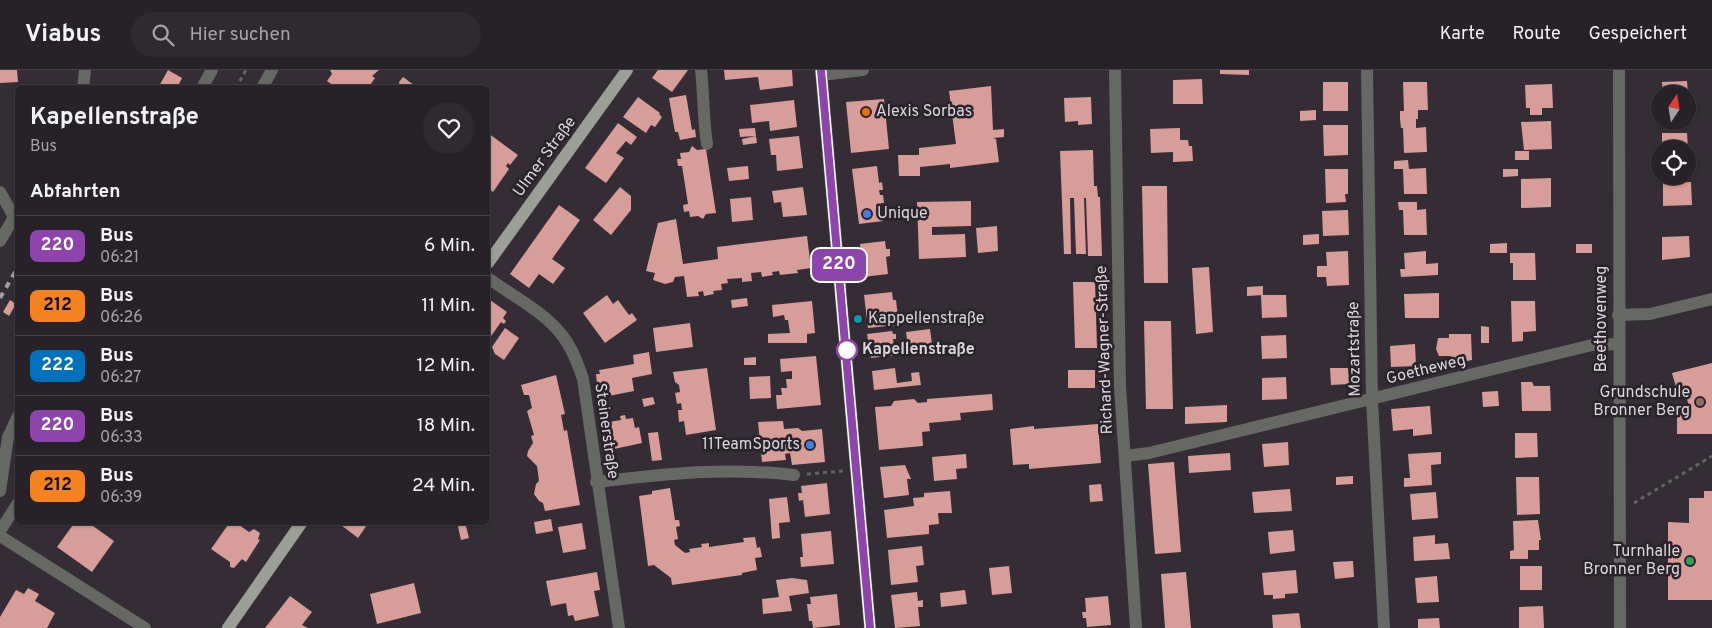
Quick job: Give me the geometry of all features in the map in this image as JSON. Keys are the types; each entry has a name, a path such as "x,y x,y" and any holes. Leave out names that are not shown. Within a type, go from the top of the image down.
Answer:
{"main road":[{"name":"Ulmer Straße","path":"490,260 628,70"},
{"path":"228,628 300,525"}],"street":[{"path":"83,85 84,70"},
{"path":"204,85 212,70"},
{"path":"264,85 272,70"},
{"path":"701,70 704,93 702,109 707,144"},
{"path":"863,70 821,73 858,470 870,628"},
{"name":"Richard-Wagner-Straße","path":"1115,70 1120,386 1136,628"},
{"name":"Mozartstraße","path":"1367,70 1372,400 1384,628"},
{"name":"Beethovenweg","path":"1619,70 1620,628"},
{"path":"0,192 15,213"},
{"path":"0,242 15,216"},
{"name":"Steinerstraße","path":"490,279 551,323 562,335 583,379 596,482 619,628"},
{"path":"1618,315 1650,314 1712,299"},
{"name":"Goetheweg","path":"1125,456 1149,453 1372,400 1592,345 1618,344"},
{"path":"0,491 8,437 15,422"},
{"path":"596,482 685,471 750,470 794,475"},
{"path":"0,531 15,508"},
{"path":"0,536 145,628"}],"path":[{"path":"238,85 246,70"},
{"path":"1620,511 1712,456"},
{"path":"794,475 858,470"}],"building":[{"path":"0,70 17,70 18,82 0,83"},
{"path":"168,70 182,78 178,85 160,85"},
{"path":"330,70 379,70 372,76 375,78 370,85 333,85 327,81 332,74"},
{"path":"658,70 688,70 672,92 652,78"},
{"path":"724,70 792,70 793,86 760,90 758,77 725,80"},
{"path":"1220,70 1249,70 1249,75 1220,74"},
{"path":"403,77 414,85 400,85 399,82"},
{"path":"1202,79 1203,104 1173,104 1173,80"},
{"path":"1687,81 1687,85 1662,85 1662,82"},
{"path":"1323,82 1348,82 1348,111 1323,111"},
{"path":"1403,82 1427,82 1428,110 1418,110 1416,128 1426,127 1427,152 1404,153 1403,128 1401,128 1400,119 1400,111 1404,111"},
{"path":"1552,84 1553,108 1542,108 1542,115 1530,115 1530,108 1526,108 1525,85"},
{"path":"991,86 993,130 1004,129 1004,137 993,138 996,139 999,162 950,168 950,164 920,167 920,176 899,176 898,155 919,155 919,148 956,144 949,91"},
{"path":"686,95 692,130 695,129 696,137 680,140 678,132 675,132 669,98"},
{"path":"638,97 660,113 662,117 655,127 651,125 646,133 623,117"},
{"path":"1091,97 1092,124 1078,125 1078,121 1065,122 1064,98"},
{"path":"884,99 889,149 851,153 846,102"},
{"path":"794,100 797,127 770,131 769,121 752,123 750,105"},
{"path":"1316,110 1316,120 1300,121 1300,111"},
{"path":"1551,121 1552,149 1524,150 1521,122"},
{"path":"618,123 637,137 631,145 626,141 616,153 624,158 606,183 585,168"},
{"path":"1323,125 1348,125 1348,155 1324,156"},
{"path":"755,128 756,136 740,137 739,129"},
{"path":"1180,128 1180,140 1188,140 1189,146 1192,146 1193,161 1173,162 1173,152 1151,153 1150,129"},
{"path":"1662,133 1687,133 1687,140 1662,140"},
{"path":"490,134 518,155 510,165 508,163 506,166 509,169 493,192 490,190"},
{"path":"756,136 757,143 743,145 742,139"},
{"path":"799,136 803,168 777,171 776,155 771,155 769,139"},
{"path":"692,146 697,150 706,149 716,213 706,214 703,219 698,216 690,217 689,211 684,212 683,205 688,204 682,166 678,166 677,159 681,159 680,153 689,152"},
{"path":"1093,150 1094,186 1097,186 1098,197 1100,197 1102,256 1088,256 1086,198 1084,198 1086,254 1076,254 1074,198 1070,198 1071,254 1064,254 1060,151"},
{"path":"1515,151 1529,151 1529,160 1515,160"},
{"path":"1408,160 1409,169 1426,168 1427,194 1404,194 1403,169 1394,169 1394,161"},
{"path":"748,166 749,179 729,181 727,168"},
{"path":"877,166 879,183 882,182 883,190 879,190 880,195 883,195 884,203 881,203 883,221 859,224 852,169"},
{"path":"1325,169 1348,169 1348,194 1345,194 1346,202 1326,203"},
{"path":"1503,169 1518,169 1518,176 1503,177"},
{"path":"1551,178 1551,207 1521,208 1521,179"},
{"path":"1663,185 1691,185 1692,205 1663,206"},
{"path":"1142,186 1167,186 1168,283 1144,283"},
{"path":"620,187 631,196 631,210 611,235 593,220"},
{"path":"803,187 807,215 783,217 781,202 774,203 772,191"},
{"path":"751,197 753,220 732,222 730,199"},
{"path":"971,201 971,226 932,227 932,235 965,234 966,257 919,259 917,202"},
{"path":"1398,202 1417,202 1417,210 1426,209 1427,235 1404,235 1403,210 1399,210"},
{"path":"559,205 580,220 552,259 565,268 553,284 539,274 529,288 510,274"},
{"path":"1348,210 1349,235 1323,236 1322,211"},
{"path":"676,219 683,264 718,259 717,247 807,236 811,268 797,270 798,273 780,275 779,271 772,272 773,275 762,277 761,272 751,273 752,281 742,282 742,278 727,279 728,283 721,284 722,290 713,291 714,294 704,296 703,291 698,292 699,296 687,297 684,276 675,277 673,282 665,284 653,280 655,273 646,271 658,223"},
{"path":"997,226 998,251 978,253 976,228"},
{"path":"1319,234 1319,244 1303,245 1303,235"},
{"path":"1689,236 1690,257 1662,260 1662,237"},
{"path":"885,241 886,249 890,249 890,256 886,257 888,274 863,277 860,244"},
{"path":"1507,243 1507,253 1490,253 1490,244"},
{"path":"1576,244 1592,244 1592,253 1576,253"},
{"path":"1348,251 1349,285 1327,286 1326,277 1317,277 1317,266 1327,266 1326,252"},
{"path":"1426,251 1426,264 1438,263 1438,275 1401,277 1400,269 1405,269 1404,253"},
{"path":"1510,253 1535,253 1536,280 1513,280 1513,263 1510,263"},
{"path":"1209,267 1213,332 1196,334 1192,268"},
{"path":"1073,282 1095,282 1097,348 1075,348"},
{"path":"1263,286 1263,295 1247,296 1247,287"},
{"path":"892,292 893,300 896,300 898,317 895,317 896,325 868,328 864,295"},
{"path":"1439,293 1439,318 1405,318 1404,294"},
{"path":"607,295 613,304 618,300 629,315 632,313 637,320 605,343 583,313"},
{"path":"1261,295 1286,295 1287,317 1262,318"},
{"path":"747,298 748,306 732,308 731,300"},
{"path":"10,300 15,303 9,316 3,312"},
{"path":"490,300 507,312 503,318 506,321 504,324 501,322 490,338"},
{"path":"812,301 815,333 807,334 807,343 768,343 768,334 790,333 788,320 785,320 784,315 773,317 772,305"},
{"path":"1511,301 1535,301 1536,331 1523,332 1523,341 1512,342"},
{"path":"1144,321 1171,321 1173,409 1146,409"},
{"path":"690,323 693,347 656,352 653,328"},
{"path":"1481,326 1489,327 1489,343 1481,343"},
{"path":"505,328 519,338 504,360 495,354 492,347"},
{"path":"930,329 932,344 908,347 906,332"},
{"path":"892,331 893,334 896,334 896,339 893,339 895,355 871,358 867,334"},
{"path":"1449,334 1471,334 1472,360 1457,363 1450,361 1451,356 1439,356 1436,349 1438,338 1449,338"},
{"path":"1286,335 1287,358 1262,359 1261,336"},
{"path":"1415,344 1416,366 1391,367 1390,346"},
{"path":"649,352 652,374 632,378 634,391 604,397 601,383 597,384 596,374 600,374 599,370 634,364 633,355"},
{"path":"816,356 821,405 777,409 776,395 782,395 781,388 787,388 786,379 792,379 792,371 781,372 780,359"},
{"path":"756,357 756,365 744,365 744,358"},
{"name":"Grundschule Bronner Berg","path":"1712,363 1712,434 1677,434 1677,411 1690,410 1685,392 1678,394 1672,373"},
{"path":"707,368 716,430 686,435 684,421 679,422 678,410 682,410 681,403 677,404 675,393 680,392 673,372"},
{"path":"895,368 897,383 912,381 911,373 919,372 921,385 874,390 872,371"},
{"path":"1330,368 1348,368 1349,384 1331,385"},
{"path":"1068,370 1095,370 1095,388 1068,388"},
{"path":"556,375 565,414 561,415 564,431 567,430 580,505 545,511 543,503 534,494 536,484 539,481 537,466 527,456 533,443 531,436 534,435 527,411 532,408 529,395 524,395 521,385"},
{"path":"770,376 771,398 750,399 749,377"},
{"path":"1286,377 1287,399 1262,400 1262,378"},
{"path":"1521,382 1532,382 1534,386 1550,386 1551,411 1522,411"},
{"path":"1498,391 1499,406 1483,407 1482,392"},
{"path":"992,394 993,410 960,413 961,420 929,423 930,431 922,432 923,446 879,450 875,407 891,406 894,401 914,399 918,403 927,402 927,399"},
{"path":"653,397 655,404 644,407 642,399"},
{"path":"1227,405 1227,422 1185,424 1185,407"},
{"path":"1430,406 1432,434 1413,436 1413,429 1393,431 1391,409"},
{"path":"625,415 626,419 633,418 635,428 639,427 642,443 614,449 609,422 621,420 620,416"},
{"path":"783,421 784,429 798,428 802,431 822,429 825,462 792,465 790,453 785,454 786,460 762,462 758,422"},
{"path":"1098,424 1101,463 1029,469 1029,464 1013,465 1010,429 1034,426 1034,429"},
{"path":"658,432 662,460 652,461 648,433"},
{"path":"1515,433 1537,433 1538,457 1515,458"},
{"path":"1288,442 1289,465 1264,467 1262,444"},
{"path":"1441,452 1441,464 1431,465 1432,485 1404,487 1404,478 1410,478 1408,454"},
{"path":"1230,453 1231,470 1189,473 1188,456"},
{"path":"966,454 967,468 956,469 957,479 934,481 932,457"},
{"path":"1174,462 1181,552 1155,554 1148,464"},
{"path":"905,465 911,479 907,479 909,495 884,498 880,467"},
{"path":"1353,476 1353,484 1336,485 1336,477"},
{"path":"1516,477 1539,477 1540,514 1517,515"},
{"path":"827,483 830,514 805,517 803,500 799,501 798,493 802,493 801,486"},
{"path":"1101,484 1103,501 1090,502 1089,485"},
{"path":"670,488 675,520 679,520 680,526 676,527 678,539 674,540 675,545 685,553 690,552 689,549 702,547 701,544 709,543 709,547 744,542 743,538 755,537 757,548 760,547 762,557 755,558 757,570 742,573 742,575 672,585 671,578 654,565 648,566 639,496 652,494 652,491"},
{"path":"1290,489 1292,511 1254,513 1252,492"},
{"path":"950,491 952,513 938,513 939,524 929,525 929,534 887,538 884,510 914,506 913,498 924,497 924,493"},
{"name":"Turnhalle Bronner Berg","path":"1704,491 1712,491 1712,600 1668,600 1668,522 1689,523 1689,498 1704,498"},
{"path":"1436,492 1438,518 1412,520 1410,494"},
{"path":"787,497 790,522 779,523 780,538 772,539 769,499"},
{"path":"551,519 553,531 536,534 534,522"},
{"path":"1538,520 1541,540 1539,540 1539,550 1528,550 1528,559 1510,559 1510,551 1514,550 1513,521"},
{"path":"582,523 586,549 563,553 558,527"},
{"path":"73,525 94,525 114,541 92,572 57,547"},
{"path":"228,525 239,525 249,532 254,529 260,533 258,539 260,540 246,562 242,559 234,568 230,567 230,562 211,549"},
{"path":"341,525 367,525 358,538"},
{"path":"458,525 466,525 469,538 461,540"},
{"path":"1293,530 1295,551 1270,554 1268,532"},
{"path":"831,531 834,564 801,567 800,557 803,557 801,534"},
{"path":"1435,535 1435,544 1448,543 1450,559 1414,561 1413,537"},
{"path":"922,546 924,565 916,566 918,582 891,585 888,550"},
{"path":"1353,561 1354,577 1335,579 1333,562"},
{"path":"1009,566 1012,593 992,595 989,568"},
{"path":"1520,566 1542,566 1542,590 1520,590"},
{"path":"1296,570 1298,593 1285,594 1285,598 1273,599 1273,595 1264,595 1262,573"},
{"path":"597,572 600,590 594,591 599,616 575,621 573,615 568,616 566,603 551,606 546,581"},
{"path":"1186,572 1191,628 1165,628 1161,574"},
{"path":"1437,576 1439,602 1417,603 1415,578"},
{"path":"792,578 807,580 809,593 789,596 792,611 763,614 762,599 779,597 776,580"},
{"path":"414,583 421,613 377,624 370,594"},
{"path":"28,588 39,594 35,601 55,613 47,628 0,628 0,617 16,590 24,594"},
{"path":"965,590 967,604 941,607 940,593"},
{"path":"917,592 918,601 923,600 923,607 918,607 920,626 895,628 891,595"},
{"path":"837,594 840,625 813,628 812,621 809,621 807,604 811,604 810,597"},
{"path":"290,596 312,612 302,625 308,628 265,628"},
{"path":"1108,596 1111,625 1087,627 1086,618 1083,618 1082,612 1086,612 1085,598"},
{"path":"1543,606 1544,628 1519,628 1519,607"},
{"path":"1299,613 1301,628 1273,628 1272,615"},
{"path":"1439,618 1440,628 1418,628 1418,619"}],"railway":[{"path":"0,298 15,272"}],"bus line":[{"name":"220","path":"821,70 858,470 870,628"}],"place":[{"name":"Alexis Sorbas","path":"866,112"},
{"name":"Unique","path":"867,214"},
{"name":"Kappellenstraße","path":"858,319"},
{"name":"Kapellenstraße","path":"847,350"},
{"name":"Grundschule Bronner Berg","path":"1700,402"},
{"name":"11TeamSports","path":"810,445"},
{"name":"Turnhalle Bronner Berg","path":"1690,561"}]}
